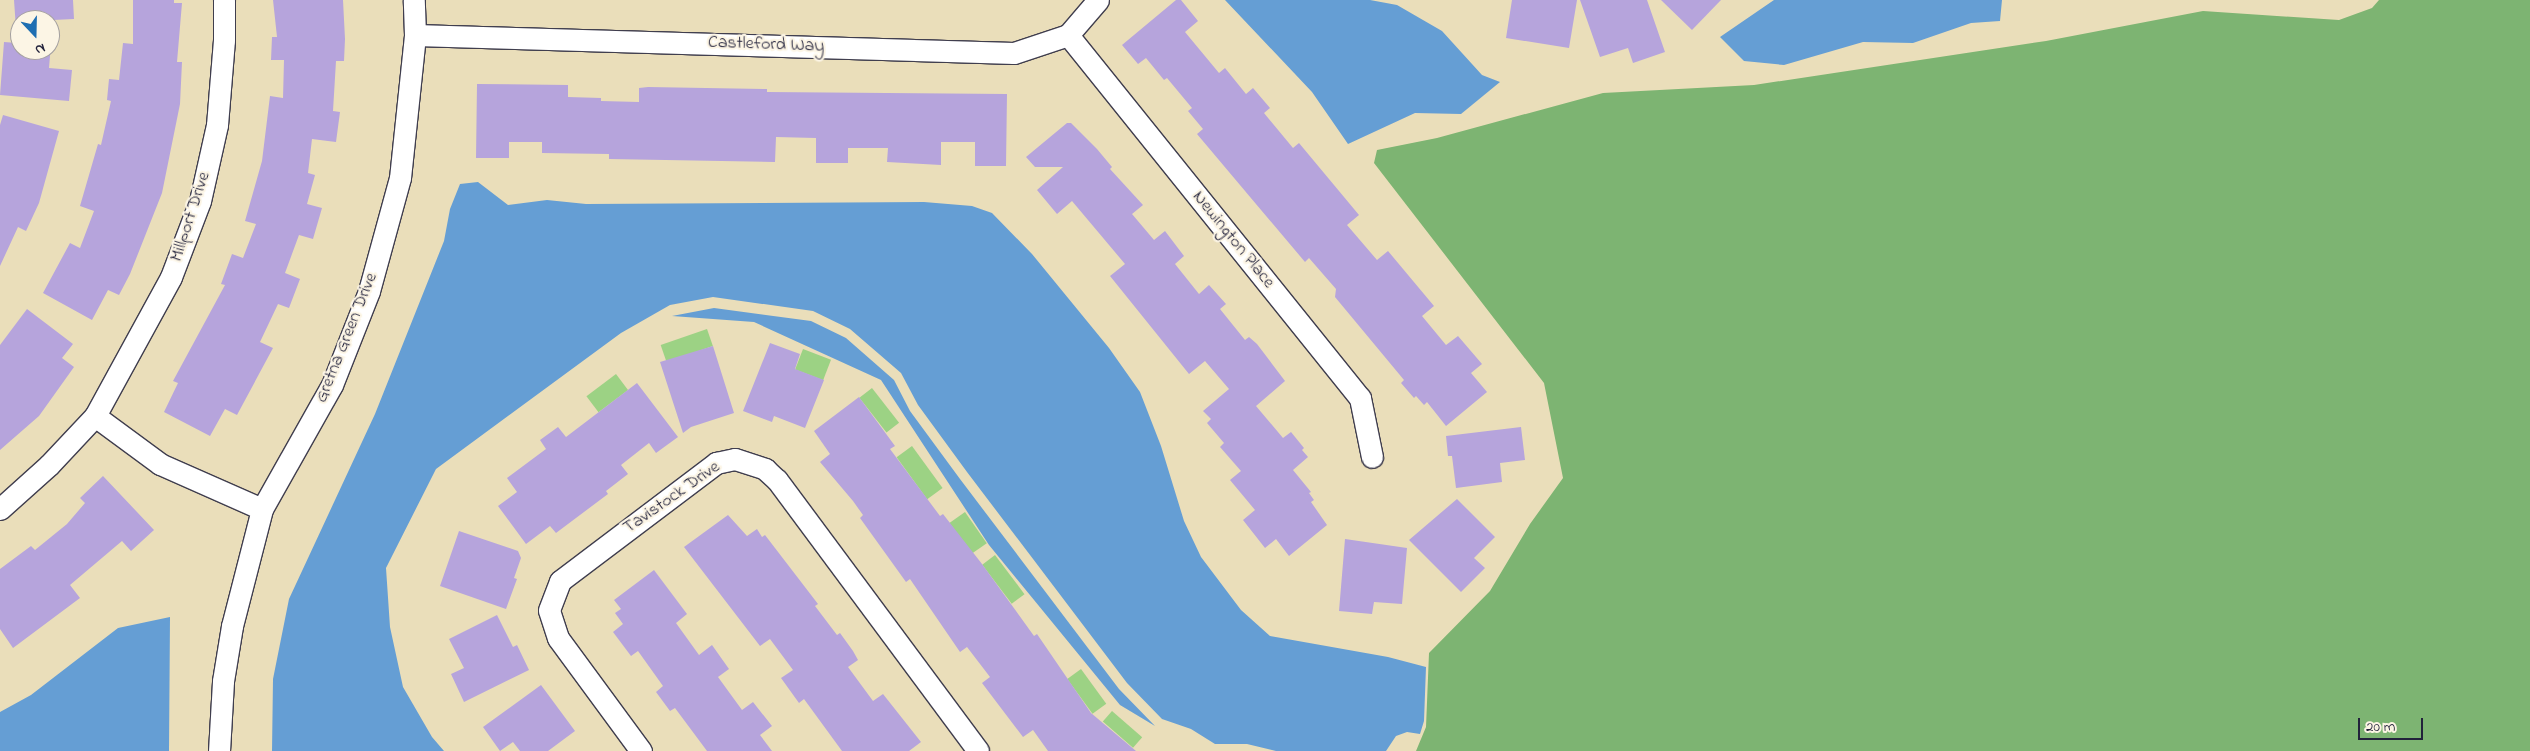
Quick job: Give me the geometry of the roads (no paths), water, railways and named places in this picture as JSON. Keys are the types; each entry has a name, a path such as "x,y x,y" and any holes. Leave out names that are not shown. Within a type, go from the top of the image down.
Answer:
{"street":[{"name":"Millport Drive","path":"0,509 49,466 95,416 171,277 200,201 217,125 224,40 224,0"},
{"name":"Gretna Green Drive","path":"219,751 223,681 232,626 262,509 332,386 369,292 400,178 415,35 414,0"},
{"path":"1068,35 1098,0"},
{"name":"Castleford Way","path":"415,35 1014,53 1068,35"},
{"name":"Newington Place","path":"1068,35 1360,398 1372,457"},
{"path":"95,416 160,464 262,509"},
{"name":"Tavistock Drive","path":"641,751 558,638 549,610 560,581 716,463 735,459 765,470 777,480 978,751"}],"water":[{"path":"1225,0 1370,0 1397,5 1442,31 1482,75 1500,82 1461,114 1415,113 1348,144 1312,92"},
{"path":"1774,0 2002,0 2000,21 1971,23 1913,43 1863,42 1784,65 1744,61 1720,37"},
{"path":"478,182 508,205 547,200 586,204 924,202 972,206 992,213 1032,254 1109,348 1140,392 1161,446 1184,521 1201,557 1241,610 1270,636 1388,657 1426,667 1424,721 1420,734 1407,732 1396,736 1386,751 1276,751 1247,744 1215,744 1191,729 1162,719 1127,683 967,472 918,405 901,373 850,329 813,311 713,297 670,305 621,333 436,469 386,568 390,627 403,687 432,737 444,751 272,751 273,679 289,599 375,414 444,241 450,209 460,184"},
{"path":"714,308 811,321 846,338 894,380 910,411 960,479 1119,689 1155,726 1120,705 989,545 881,380 754,322 672,316"},
{"path":"170,617 169,751 0,751 0,712 31,695 118,628"}]}
